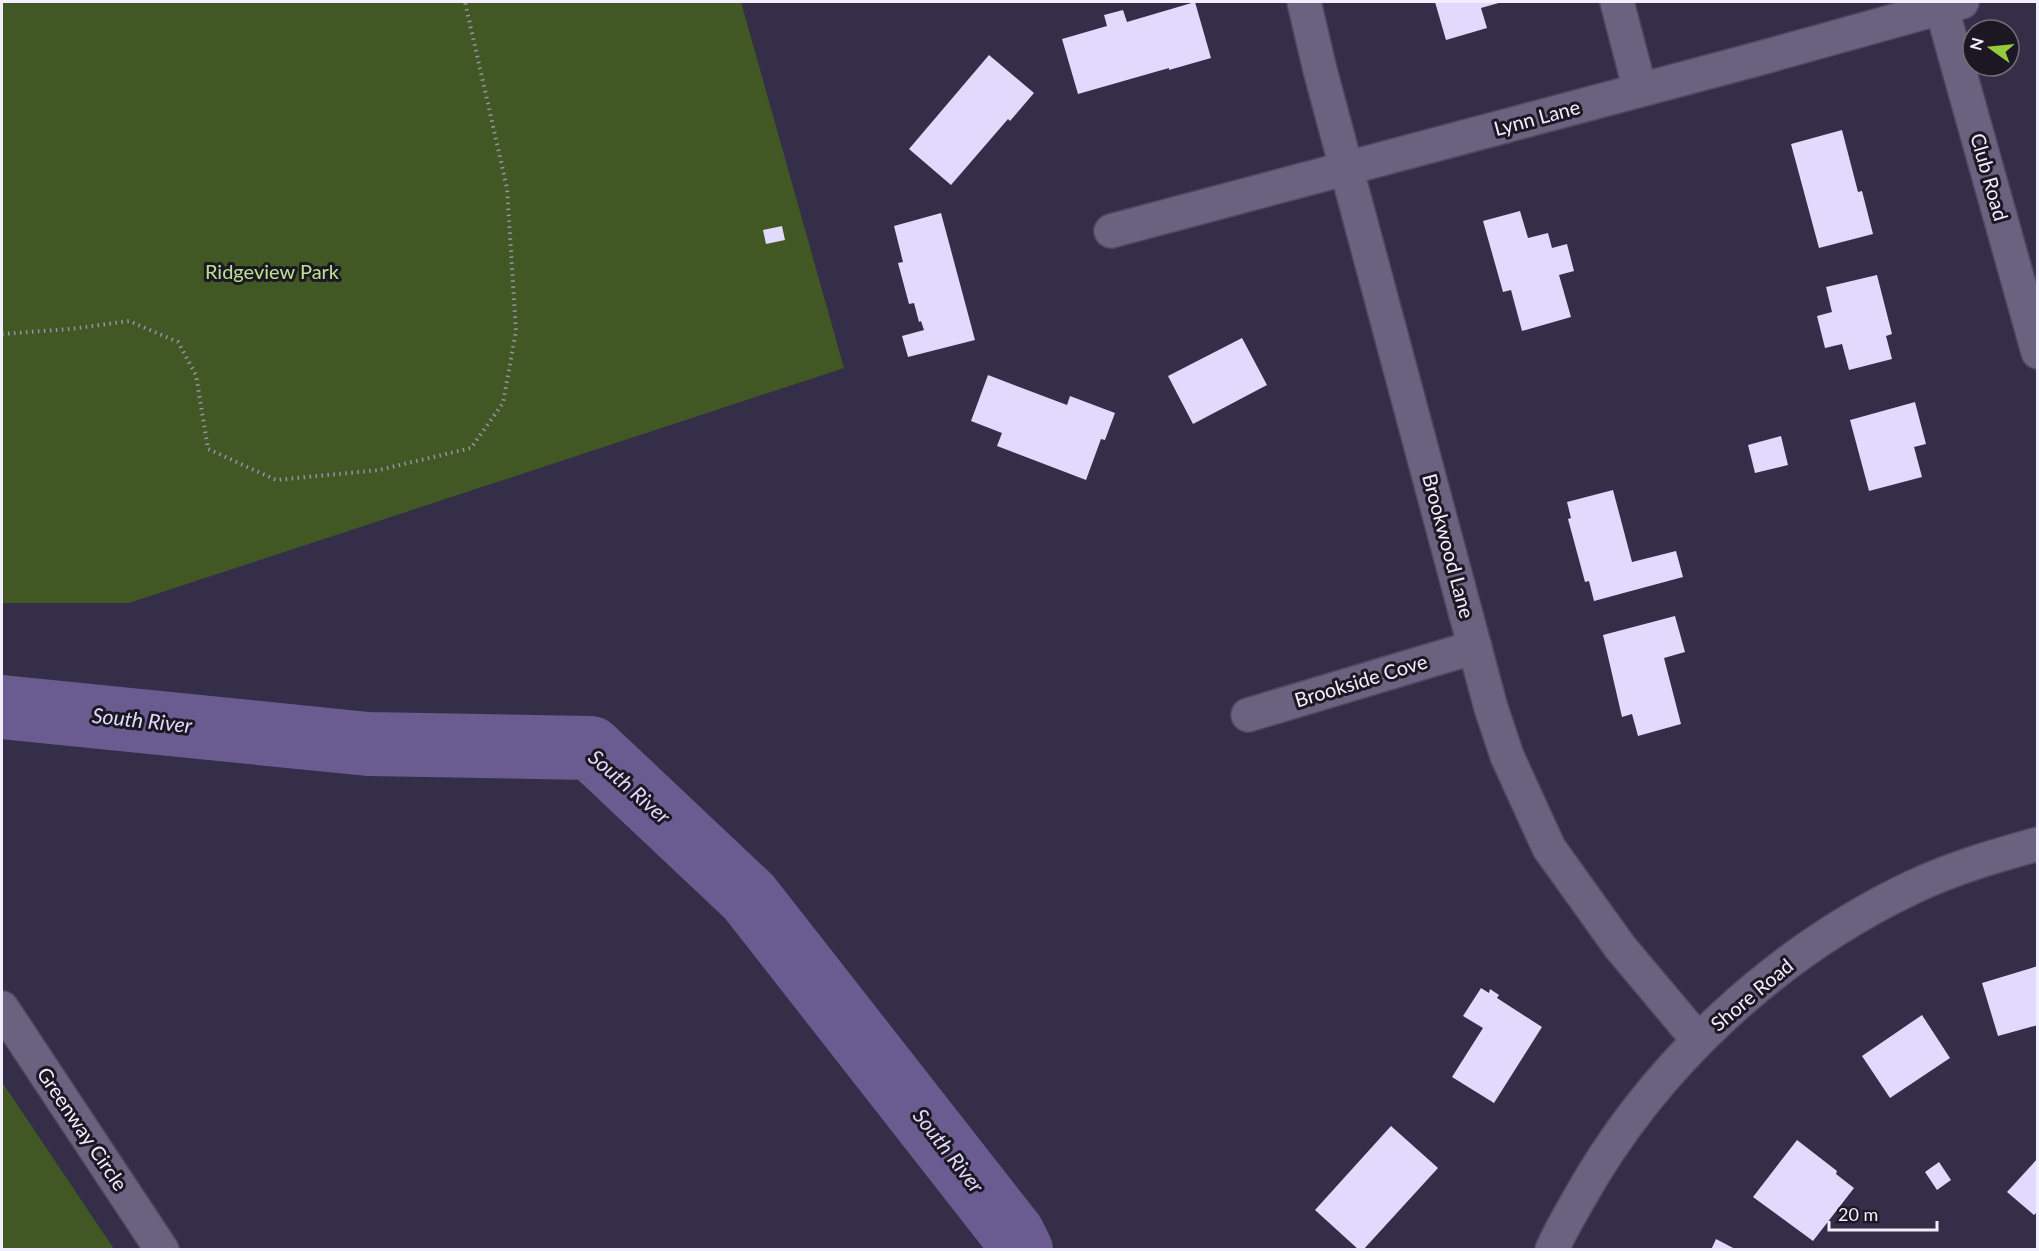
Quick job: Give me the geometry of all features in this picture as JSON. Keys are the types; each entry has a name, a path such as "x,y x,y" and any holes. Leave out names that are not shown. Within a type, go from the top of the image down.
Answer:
{"street":[{"name":"Brookwood Lane","path":"1304,2 1346,169 1491,708 1507,756 1550,848 1620,947 1698,1040"},
{"path":"1617,2 1640,90"},
{"name":"Lynn Lane","path":"1111,231 1640,90 1948,3"},
{"name":"Club Road","path":"1948,3 2037,352"},
{"name":"Brookside Cove","path":"1248,715 1475,647"},
{"name":"Shore Road","path":"1552,1250 1596,1168 1642,1103 1698,1040 1780,968 1845,924 1923,883 1972,863 2037,844"},
{"name":"Greenway Circle","path":"2,1008 162,1250"}],"path":[{"path":"2,334 70,329 129,321 178,342 196,375 208,449 276,480 379,470 471,448 503,403 516,331 507,188 465,2"}],"green space":[{"name":"Ridgeview Park","path":"2,2 741,2 844,368 129,603 2,603"},
{"path":"2,1082 114,1249 2,1249"}],"building":[{"path":"1195,2 1211,58 1078,94 1062,39 1107,26 1104,15 1123,10 1127,22"},
{"path":"1435,2 1502,2 1481,8 1487,28 1446,40"},
{"path":"989,55 1034,93 1010,121 1008,119 951,185 909,149"},
{"path":"1842,130 1858,192 1862,191 1873,234 1819,248 1791,144"},
{"path":"1520,211 1528,238 1548,233 1552,248 1567,244 1574,271 1559,275 1571,317 1522,331 1511,290 1503,292 1483,221"},
{"path":"941,213 975,340 908,357 902,336 924,330 921,321 919,322 914,303 909,304 898,263 903,262 894,226"},
{"path":"782,226 785,240 766,244 763,230"},
{"path":"1877,275 1892,334 1886,336 1892,359 1849,370 1842,344 1825,348 1817,316 1832,312 1826,287"},
{"path":"1242,338 1267,385 1193,424 1168,376"},
{"path":"988,375 1067,405 1070,396 1115,413 1105,440 1101,439 1086,480 997,446 1002,433 971,421"},
{"path":"1915,402 1926,444 1914,447 1922,477 1869,491 1850,420"},
{"path":"1781,436 1788,465 1755,473 1748,445"},
{"path":"1613,490 1632,562 1676,551 1683,577 1594,601 1589,581 1585,582 1568,519 1571,518 1567,502"},
{"path":"1675,616 1685,652 1664,658 1681,724 1638,736 1632,714 1622,717 1603,635"},
{"path":"2038,966 2038,1025 1998,1036 1982,983"},
{"path":"1481,988 1489,993 1490,989 1499,995 1497,998 1542,1027 1494,1103 1452,1077 1483,1028 1463,1016"},
{"path":"1922,1015 1950,1058 1890,1098 1862,1056"},
{"path":"1391,1126 1438,1168 1363,1250 1359,1250 1315,1210"},
{"path":"1797,1140 1837,1171 1836,1174 1854,1188 1813,1241 1753,1197"},
{"path":"2038,1158 2038,1211 2034,1215 2007,1192"},
{"path":"1939,1162 1951,1180 1937,1190 1925,1172"},
{"path":"1716,1239 1737,1250 1711,1250"}],"waterway":[{"name":"South River","path":"2,707 368,744 591,748 749,897 1013,1234 1021,1250"}]}
